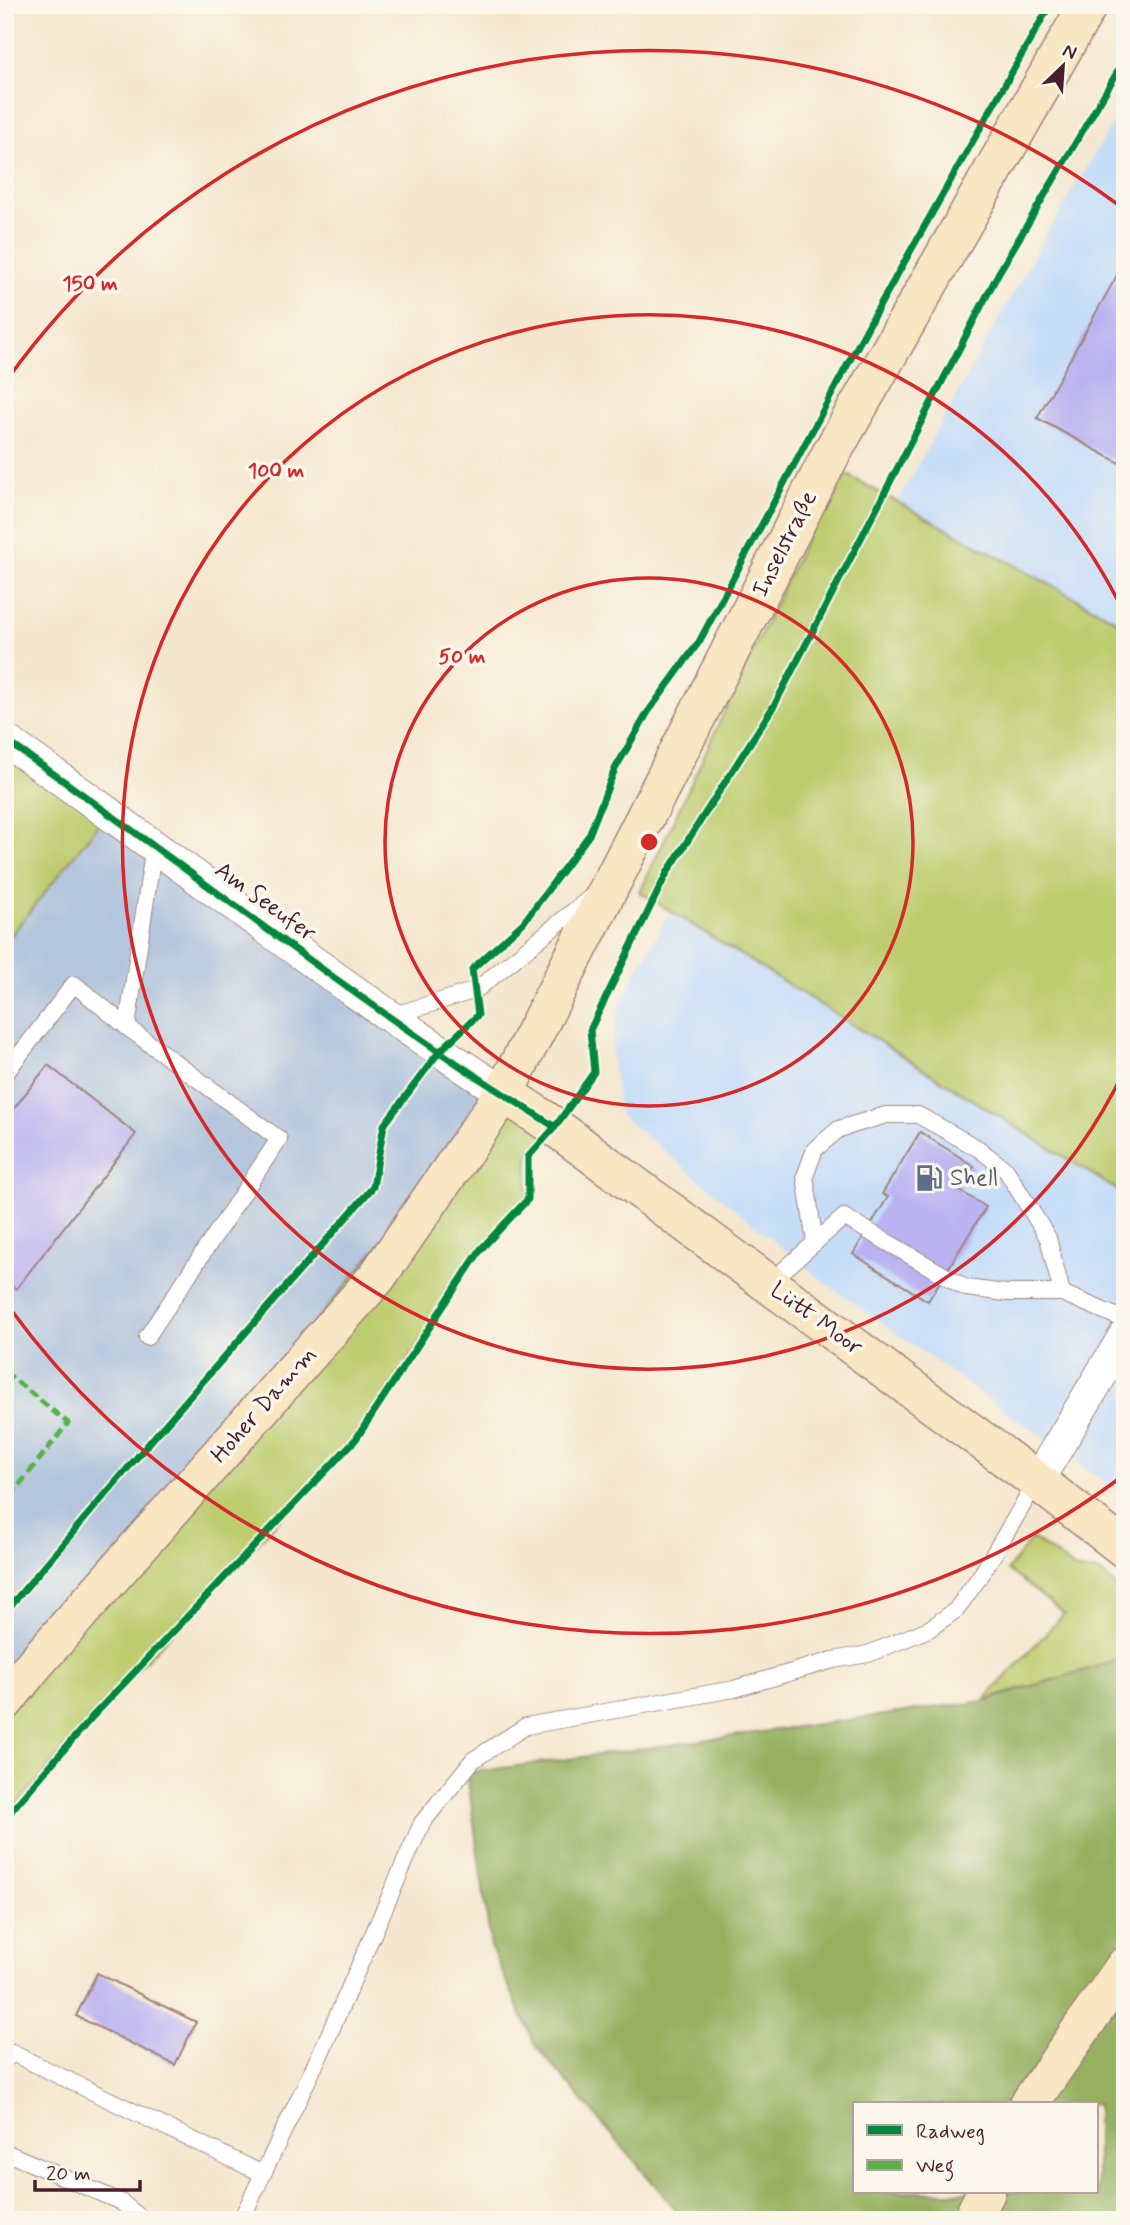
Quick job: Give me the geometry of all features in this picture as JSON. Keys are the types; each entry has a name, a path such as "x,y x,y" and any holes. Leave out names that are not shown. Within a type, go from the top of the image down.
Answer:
{"main road":[{"name":"Inselstraße","path":"504,1094 831,454 1088,5"},
{"name":"Lütt Moor","path":"504,1094 555,1127 1037,1481 1125,1549"},
{"name":"Hoher Damm","path":"5,1701 31,1668 377,1277 504,1094"},
{"path":"1030,2102 1125,1966"},
{"path":"972,2220 985,2194"}],"street":[{"name":"Am Seeufer","path":"5,740 439,1052 504,1094"},
{"path":"1037,1481 1125,1335"}],"lane":[{"path":"127,1027 154,845"},
{"path":"390,1016 476,990 615,878"},
{"path":"5,1074 74,984 127,1027 279,1139 147,1337"},
{"path":"815,1243 804,1176 815,1149 839,1129 886,1115 918,1115 979,1149 1006,1170 1048,1238 1062,1293"},
{"path":"768,1284 844,1217 966,1288 1006,1293 1062,1293 1125,1320"},
{"path":"241,2220 323,2048 422,1823 473,1760 526,1726 734,1689 833,1660 868,1654 929,1629 956,1610 983,1572 1037,1481"},
{"path":"5,2060 12,2053 263,2174"},
{"path":"5,2152 121,2202 143,2220"}],"shaded area":[{"path":"1125,103 1125,1496 825,1283 620,1115 611,1053 621,1000 1037,250"},
{"path":"109,811 504,1093 5,1701 5,943"}],"green space":[{"path":"838,470 1125,625 1125,1195 640,892"},
{"path":"5,740 109,811 5,943"},
{"path":"504,1093 555,1127 528,1157 528,1199 481,1249 356,1439 92,1717 5,1818 5,1701"},
{"path":"1032,1538 1077,1570 1100,1572 1125,1595 1125,1658 984,1700 1064,1614 1008,1570"},
{"path":"1125,1658 1125,2220 680,2220 673,2206 536,2046 491,1947 467,1773 984,1701"}],"building":[{"path":"1125,261 1125,466 1037,418"},
{"path":"48,1065 136,1134 16,1289 5,1281 5,1120"},
{"path":"920,1132 974,1166 959,1190 986,1207 928,1301 853,1254 888,1197 882,1194"},
{"path":"97,1973 196,2022 175,2065 76,2016"}],"marked path":[{"path":"5,1372 68,1423 5,1503"}],"cycle path":[{"path":"5,1612 373,1187 384,1125 439,1052 478,1015 472,969 523,923 589,835 615,769 648,712 699,642 872,319 1050,5"},
{"path":"5,1818 92,1717 356,1439 481,1249 528,1199 528,1157 555,1127 594,1072 590,1030 667,873 775,704 998,274 1125,59"},
{"path":"5,740 385,1014 555,1127"}],"place":[{"name":"Shell","path":"929,1178"}]}
